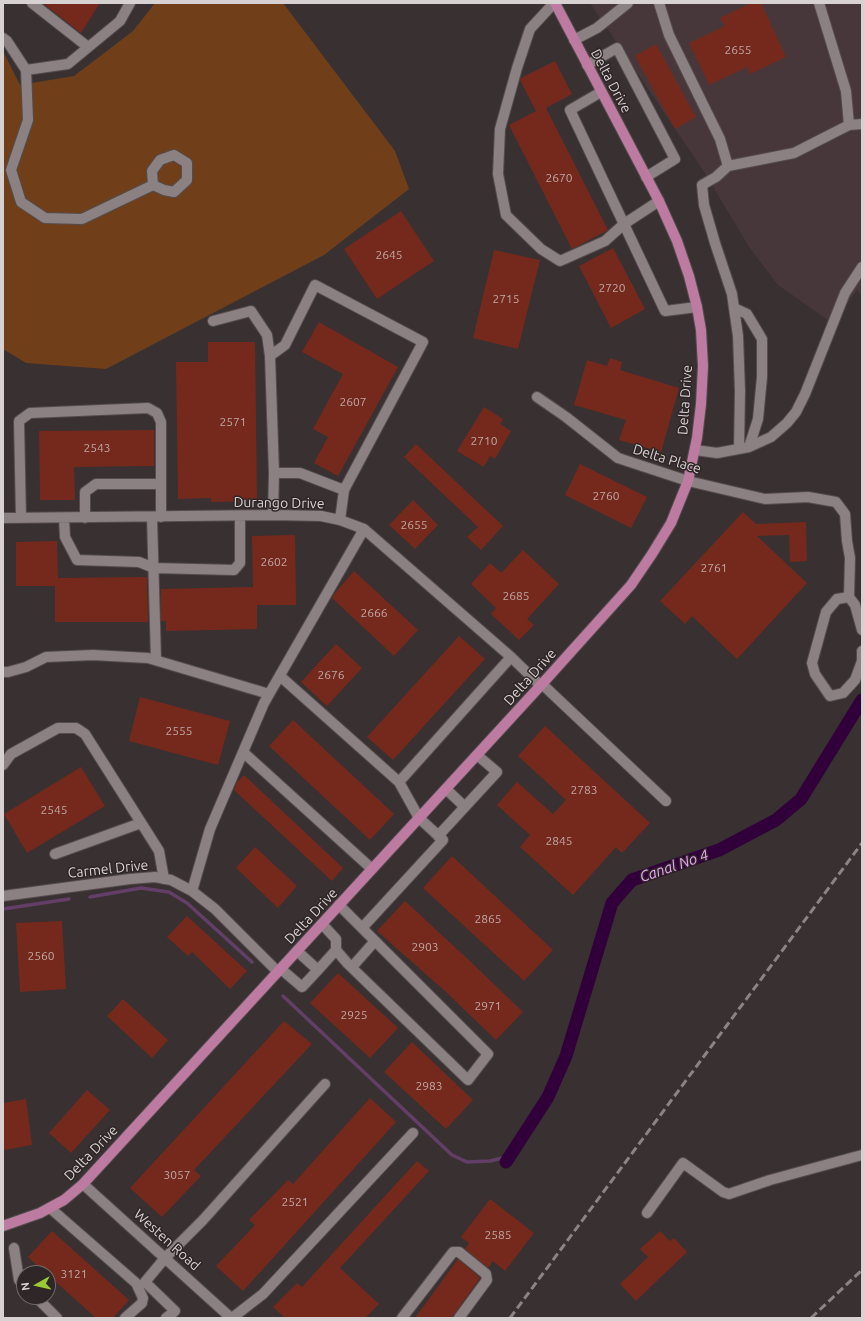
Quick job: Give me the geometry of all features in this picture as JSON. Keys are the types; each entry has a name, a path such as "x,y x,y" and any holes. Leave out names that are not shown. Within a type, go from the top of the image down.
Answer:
{"main road":[{"name":"Delta Drive","path":"3,1226 50,1208 64,1200 83,1184 446,789 631,585 671,523 688,481 695,450 701,404 703,366 701,330 697,307 689,276 677,241 659,201 554,3"}],"street":[{"path":"32,3 88,47"},
{"path":"26,70 68,64 120,21 130,3"},
{"path":"554,3 530,29 516,68 500,129 498,174 506,215 541,248 560,261 605,241 624,224 659,201"},
{"path":"574,40 597,28 628,3"},
{"path":"659,3 669,34 720,139 728,166"},
{"path":"819,3 846,91 849,125"},
{"path":"3,38 7,41 26,70 28,120 11,170 21,202 45,218 82,219 153,185"},
{"path":"587,65 617,48 675,159 646,177"},
{"path":"601,92 570,110 665,310 697,307"},
{"path":"739,449 740,383 738,336 732,294 714,243 704,205 702,185 716,177 728,166 794,152 849,125 862,124"},
{"path":"695,450 717,453 749,447 771,437 787,423 796,412 813,375 845,293 862,267"},
{"path":"270,356 285,345 316,285 423,342 344,490 340,520"},
{"path":"734,308 748,314 762,339 762,377 758,419 749,447"},
{"path":"213,321 251,311 267,335 270,356 274,473 273,515"},
{"name":"Delta Place","path":"537,397 566,417 618,458 688,481 765,499 808,497 836,502 845,514 850,558 849,597"},
{"path":"22,518 19,421 30,413 148,408 157,412 161,422 161,484 156,517 154,568 156,660"},
{"path":"274,473 300,472 344,490"},
{"path":"85,518 85,492 96,484 161,484"},
{"name":"Durango Drive","path":"3,518 273,515 322,516 340,520 364,529 541,685 666,801"},
{"path":"64,518 65,537 77,560 139,562 154,568 234,570 240,563 240,516"},
{"path":"192,891 210,829 264,703 364,529"},
{"path":"862,630 855,605 849,597 837,599 826,612 812,663 815,674 830,696 843,694 855,680 862,661 862,650"},
{"path":"3,672 26,667 46,657 93,655 148,658 269,694"},
{"path":"399,782 511,658"},
{"path":"280,676 399,782 419,818 443,840 362,928"},
{"path":"3,765 11,754 58,728 76,728 85,734 159,851 164,879"},
{"path":"243,752 372,869"},
{"path":"438,836 497,772 477,755"},
{"path":"446,789 465,806"},
{"path":"55,854 141,823"},
{"name":"Carmel Drive","path":"3,896 130,879 155,877 171,880 192,891 215,910 280,970 302,987 318,970"},
{"path":"336,950 468,1080 488,1054 339,905"},
{"path":"297,951 318,970 336,950 336,939 322,924"},
{"path":"352,967 375,941"},
{"path":"166,1318 175,1311 145,1282 165,1258 203,1220 325,1084"},
{"path":"232,1318 263,1294 413,1133"},
{"path":"647,1213 684,1163 729,1194 770,1180 862,1156"},
{"name":"Westen Road","path":"83,1184 232,1318"},
{"path":"50,1208 136,1283 143,1298 142,1303 125,1318"},
{"path":"14,1248 17,1265"},
{"path":"402,1318 454,1252 459,1252 486,1274 487,1280 458,1318"},
{"path":"44,1305 57,1318"}],"shaded area":[{"path":"155,3 283,3 395,151 409,189 324,255 106,369 26,363 3,349 3,51 20,85 74,76 133,31"},
{"path":"590,3 862,3 862,296 857,290 832,323 778,285 749,247 703,170"}],"building":[{"path":"43,3 100,3 81,33"},
{"path":"751,3 761,3 786,57 750,74 747,67 709,85 689,43 725,26 720,18"},
{"path":"656,44 696,117 675,129 635,56"},
{"path":"555,61 572,94 546,108 608,230 572,249 509,125 536,111 520,80 521,78"},
{"path":"401,211 434,261 377,299 344,249"},
{"path":"613,248 645,309 611,328 579,266"},
{"path":"494,250 540,260 518,349 473,338"},
{"path":"319,322 398,367 338,476 314,463 328,437 313,429 343,374 302,352"},
{"path":"208,342 255,342 257,501 211,502 211,498 178,499 176,362 208,362"},
{"path":"610,358 622,362 620,370 679,388 661,452 619,440 626,420 574,405 587,360 607,366"},
{"path":"484,407 503,419 500,424 511,431 495,459 490,456 484,467 457,451"},
{"path":"154,430 154,466 74,467 75,500 40,500 39,431"},
{"path":"416,444 503,526 481,550 467,537 478,527 404,457"},
{"path":"580,464 647,497 631,528 565,495"},
{"path":"413,500 438,525 415,549 389,525"},
{"path":"743,512 756,524 806,522 807,561 790,562 789,535 757,536 807,583 737,659 692,616 685,624 660,601"},
{"path":"295,535 296,605 257,605 257,629 166,631 166,621 161,621 161,589 253,587 252,536"},
{"path":"57,541 58,578 147,577 148,622 55,622 55,586 16,586 16,542"},
{"path":"523,550 559,584 527,619 534,625 519,640 491,614 496,608 471,584 490,563 501,573"},
{"path":"354,571 418,630 394,656 332,598"},
{"path":"459,636 485,659 393,760 367,737"},
{"path":"336,644 362,668 327,706 301,682"},
{"path":"140,697 230,721 218,765 129,741"},
{"path":"293,720 394,814 370,840 269,746"},
{"path":"545,726 650,823 622,853 616,847 573,895 520,847 530,835 497,805 517,782 553,814 566,800 518,756"},
{"path":"81,767 105,806 27,853 4,814"},
{"path":"244,775 343,868 332,881 234,790 237,782"},
{"path":"255,847 297,886 278,908 236,868"},
{"path":"452,856 553,950 524,981 423,888"},
{"path":"405,901 523,1012 496,1040 446,992 377,931"},
{"path":"187,916 247,971 230,989 192,952 188,956 167,937"},
{"path":"62,921 66,989 20,992 16,923"},
{"path":"338,973 398,1028 370,1058 310,1003"},
{"path":"123,999 168,1040 152,1058 107,1016"},
{"path":"284,1021 312,1044 194,1170 201,1176 162,1217 130,1188"},
{"path":"412,1042 473,1100 446,1129 384,1072"},
{"path":"87,1090 110,1110 71,1153 49,1133"},
{"path":"370,1098 396,1122 243,1291 216,1266 255,1225 249,1220 288,1180 293,1184"},
{"path":"26,1099 32,1145 4,1150 3,1103"},
{"path":"417,1161 429,1171 340,1268 379,1304 365,1318 285,1318 273,1307 297,1283 302,1287"},
{"path":"490,1199 534,1233 505,1271 493,1261 488,1268 465,1249 469,1243 461,1237"},
{"path":"52,1231 129,1300 113,1318 96,1318 56,1282 56,1265 36,1265 28,1257"},
{"path":"660,1231 670,1241 674,1238 687,1252 636,1301 620,1284 648,1257 640,1249"},
{"path":"458,1259 480,1278 452,1318 415,1318"}],"waterway":[{"name":"Canal No 4","path":"506,1162 548,1097 566,1056 612,903 632,880 719,850 776,820 801,799 862,700"},
{"path":"90,897 141,888 169,892 187,903 252,962"},
{"path":"3,909 69,899"},
{"path":"283,996 452,1155 467,1162 490,1161 511,1156"}],"railway":[{"path":"510,1318 862,843"},
{"path":"811,1318 862,1270"}]}
